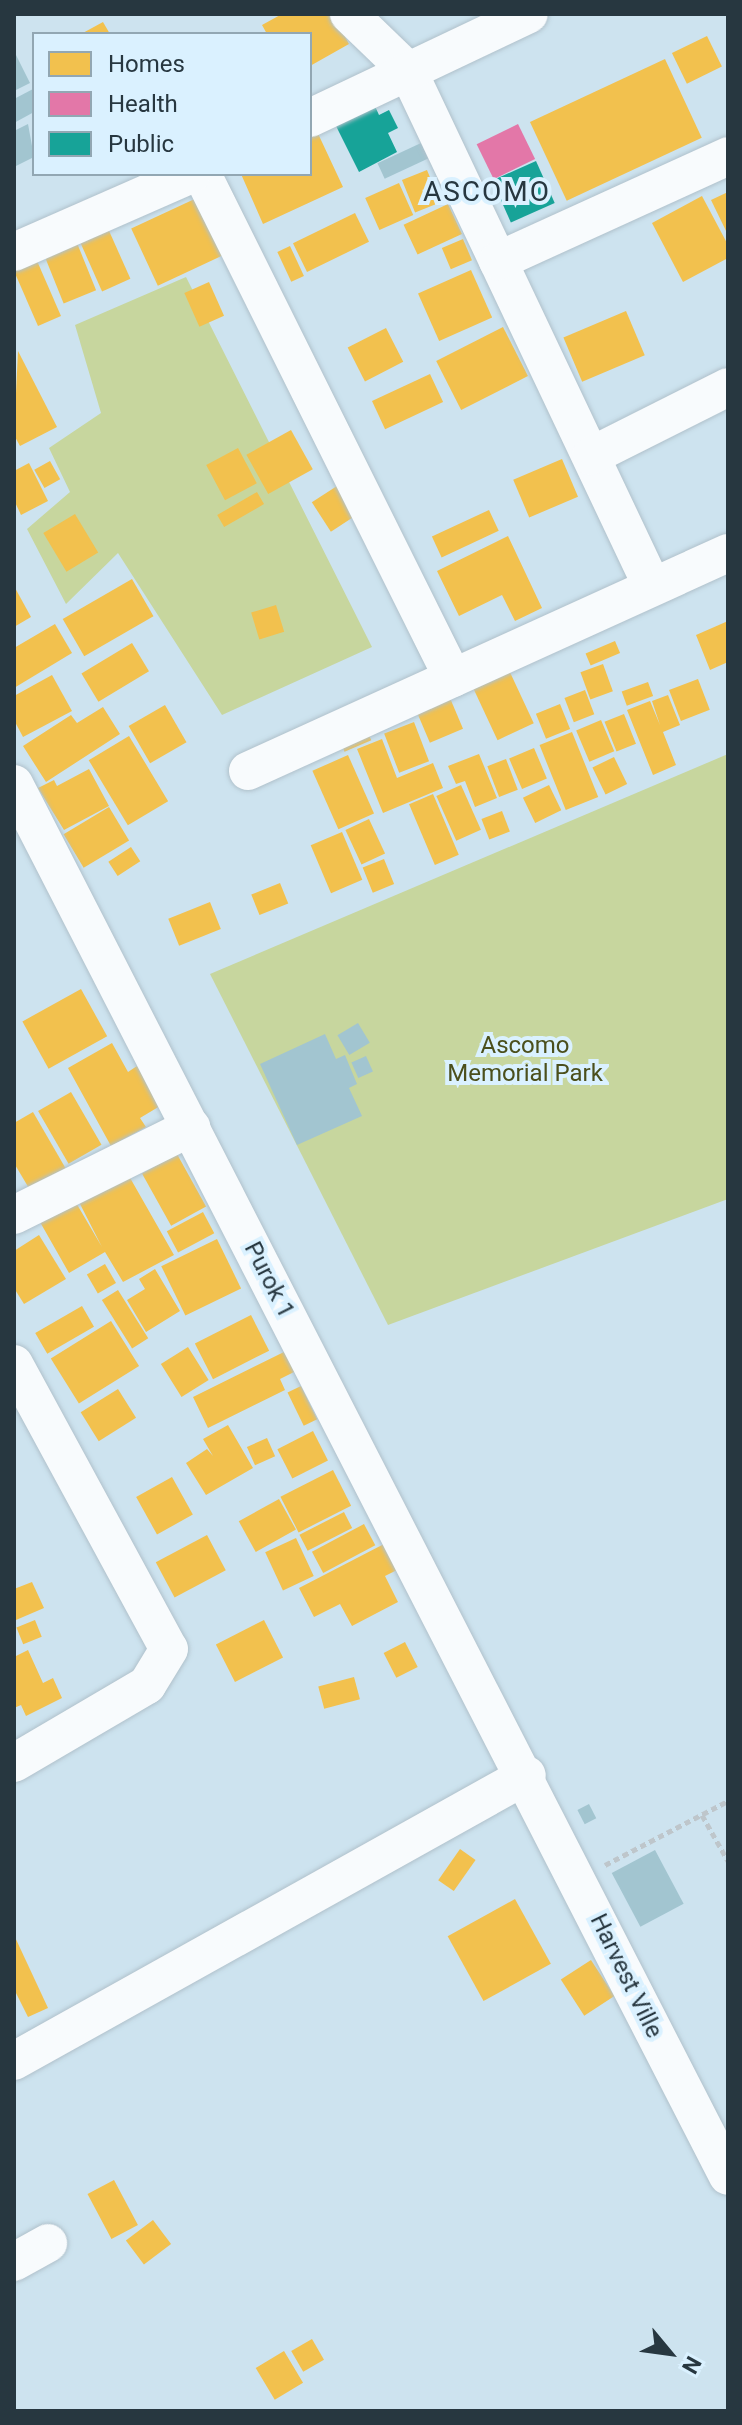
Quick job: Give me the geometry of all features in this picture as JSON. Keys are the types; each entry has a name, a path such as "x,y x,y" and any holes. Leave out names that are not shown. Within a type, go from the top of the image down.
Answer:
{"street":[{"path":"349,14 408,71 651,584"},
{"path":"312,117 529,14"},
{"path":"498,261 728,156"},
{"path":"15,248 187,176"},
{"path":"203,176 453,678"},
{"path":"591,456 728,387"},
{"path":"248,771 651,584 728,553"},
{"name":"Purok 1","path":"14,784 527,1775"},
{"path":"14,1215 191,1127"},
{"path":"14,1364 169,1649 147,1685 14,1763"},
{"path":"14,2061 527,1775"},
{"name":"Harvest Ville","path":"527,1775 728,2176"},
{"path":"14,2262 48,2243"}],"path":[{"path":"579,1879 728,1801"},
{"path":"702,1815 728,1861"}],"green space":[{"path":"186,277 372,647 222,715 118,553 66,604 27,529 70,492 49,448 101,413 75,325"},
{"name":"Ascomo Memorial Park","path":"728,754 728,1199 388,1325 210,974"}],"building: Homes":[{"path":"282,14 333,14 349,44 312,65 312,32 266,32 262,25"},
{"path":"103,22 109,32 85,32"},
{"path":"707,36 722,67 687,84 672,53"},
{"path":"665,59 702,138 567,201 530,122"},
{"path":"312,126 343,187 263,224 242,176 312,176"},
{"path":"427,170 440,202 415,213 402,180"},
{"path":"399,183 413,215 379,230 365,198"},
{"path":"728,192 728,235 711,200"},
{"path":"201,196 228,253 158,286 131,229"},
{"path":"702,196 728,245 728,258 683,282 652,223"},
{"path":"448,204 462,234 418,255 404,225"},
{"path":"355,213 369,242 307,272 293,243"},
{"path":"106,224 130,279 102,291 78,237"},
{"path":"463,239 472,260 451,269 442,248"},
{"path":"77,243 96,290 64,303 45,256"},
{"path":"290,246 304,276 291,282 277,252"},
{"path":"34,254 61,316 38,326 14,271 14,263"},
{"path":"471,270 492,318 439,341 418,294"},
{"path":"209,282 224,316 199,327 184,293"},
{"path":"626,311 645,355 582,382 563,338"},
{"path":"503,327 528,376 461,410 436,361"},
{"path":"386,328 403,362 365,381 348,348"},
{"path":"18,351 57,427 20,446 14,435"},
{"path":"430,374 443,402 385,429 372,401"},
{"path":"291,430 313,469 268,494 246,455"},
{"path":"238,448 257,483 225,500 206,465"},
{"path":"562,459 578,497 529,517 513,480"},
{"path":"50,461 60,479 44,488 34,470"},
{"path":"29,463 48,501 21,515 14,500 14,471"},
{"path":"337,486 356,515 331,532 312,502"},
{"path":"257,492 264,504 224,527 217,515"},
{"path":"489,510 499,531 442,557 432,537"},
{"path":"75,514 98,553 66,572 43,533"},
{"path":"508,536 542,608 515,621 502,595 459,616 437,571"},
{"path":"132,579 154,616 84,656 63,619"},
{"path":"14,586 31,617 14,627"},
{"path":"276,605 284,632 259,639 251,613"},
{"path":"728,621 728,662 710,670 696,635"},
{"path":"55,624 72,653 14,688 14,648"},
{"path":"615,641 620,653 591,665 586,654"},
{"path":"132,643 149,671 98,702 81,673"},
{"path":"603,664 613,691 590,699 580,672"},
{"path":"508,668 534,723 498,740 472,685"},
{"path":"52,675 72,711 23,737 14,720 14,696"},
{"path":"698,679 710,710 681,721 669,690"},
{"path":"648,682 653,696 627,706 622,692"},
{"path":"585,690 594,714 574,722 564,698"},
{"path":"447,691 463,729 430,743 414,705"},
{"path":"668,695 680,725 663,732 676,765 653,775 627,710 650,701 660,725 652,701"},
{"path":"560,704 570,729 546,739 536,714"},
{"path":"165,705 186,742 150,763 129,726"},
{"path":"103,707 120,734 46,782 23,746 71,715 77,723"},
{"path":"624,714 636,744 617,752 605,722"},
{"path":"601,720 614,751 589,762 576,731"},
{"path":"363,721 371,740 345,752 336,732"},
{"path":"414,722 429,761 399,773 384,733"},
{"path":"572,732 598,797 566,810 540,745"},
{"path":"129,736 168,801 128,825 89,760"},
{"path":"382,739 397,778 433,763 443,788 383,813 357,749"},
{"path":"534,748 547,778 522,789 509,759"},
{"path":"479,754 497,798 475,807 465,781 456,784 448,766"},
{"path":"348,755 374,813 338,829 312,771"},
{"path":"614,757 627,784 606,794 592,768"},
{"path":"506,759 518,790 499,797 487,766"},
{"path":"89,769 109,806 64,830 38,788 54,780 57,786"},
{"path":"461,785 481,830 456,841 436,796"},
{"path":"549,785 561,810 535,823 523,798"},
{"path":"433,794 459,855 435,865 409,804"},
{"path":"109,807 129,840 84,868 64,834"},
{"path":"502,811 510,832 489,839 481,819"},
{"path":"369,819 385,853 361,864 345,830"},
{"path":"342,832 362,880 331,893 311,845"},
{"path":"131,847 140,861 118,876 108,862"},
{"path":"384,859 394,884 373,893 363,868"},
{"path":"280,883 288,903 259,915 251,895"},
{"path":"210,902 221,929 179,946 168,919"},
{"path":"81,989 107,1036 49,1069 22,1021"},
{"path":"112,1043 128,1072 137,1066 160,1106 140,1118 146,1127 111,1146 68,1068"},
{"path":"71,1092 102,1145 69,1164 38,1111"},
{"path":"33,1112 66,1169 30,1190 14,1163 14,1123"},
{"path":"177,1154 206,1206 171,1226 142,1173"},
{"path":"129,1176 174,1255 123,1282 105,1252 69,1273 40,1222 75,1201 102,1247 79,1202"},
{"path":"203,1212 214,1233 178,1252 167,1231"},
{"path":"39,1235 66,1279 24,1304 14,1288 14,1251"},
{"path":"217,1239 241,1288 185,1316 161,1266"},
{"path":"105,1264 116,1283 98,1294 87,1274"},
{"path":"155,1269 180,1311 146,1332 127,1300 145,1289 139,1279"},
{"path":"118,1290 148,1338 132,1348 102,1300"},
{"path":"82,1306 94,1327 47,1354 35,1333"},
{"path":"251,1315 269,1351 213,1379 195,1344"},
{"path":"111,1321 139,1366 79,1404 51,1359"},
{"path":"188,1347 209,1380 182,1397 161,1364"},
{"path":"288,1350 298,1370 280,1379 285,1390 208,1428 193,1397"},
{"path":"301,1386 317,1419 304,1426 288,1393"},
{"path":"118,1389 136,1418 99,1441 81,1412"},
{"path":"228,1425 253,1468 206,1495 186,1463 207,1449 213,1456 203,1439"},
{"path":"313,1431 328,1460 292,1479 277,1449"},
{"path":"267,1438 275,1456 255,1465 247,1447"},
{"path":"333,1470 351,1506 299,1532 280,1497"},
{"path":"172,1477 193,1515 157,1534 136,1497"},
{"path":"279,1499 296,1530 256,1552 239,1521"},
{"path":"344,1512 352,1528 308,1551 299,1535"},
{"path":"364,1524 375,1545 323,1573 312,1552"},
{"path":"207,1535 226,1570 175,1598 156,1562"},
{"path":"296,1538 314,1576 283,1590 265,1552"},
{"path":"384,1544 397,1570 385,1576 398,1602 352,1626 340,1604 314,1617 299,1588"},
{"path":"32,1582 44,1608 16,1620 14,1589"},
{"path":"35,1620 42,1637 23,1644 16,1627"},
{"path":"264,1620 283,1657 235,1682 216,1645"},
{"path":"405,1642 418,1667 396,1678 384,1653"},
{"path":"28,1650 43,1683 53,1678 62,1698 26,1716 21,1705 14,1708 14,1657"},
{"path":"354,1677 360,1699 324,1709 318,1687"},
{"path":"460,1849 476,1860 454,1891 438,1880"},
{"path":"515,1899 551,1964 484,2001 448,1936"},
{"path":"14,1935 48,2008 28,2017 14,1989"},
{"path":"591,1960 614,1996 584,2016 561,1980"},
{"path":"114,2180 138,2225 111,2239 88,2194"},
{"path":"153,2220 171,2244 144,2264 126,2240"},
{"path":"312,2339 324,2360 303,2372 291,2351"},
{"path":"284,2351 303,2383 275,2400 256,2368"}],"building: Health":[{"path":"518,124 535,159 494,179 477,144"}],"building: Public":[{"path":"374,104 379,115 389,110 398,128 388,133 397,152 359,172 335,124"},
{"path":"536,161 555,203 511,223 492,181"}],"building: Other":[{"path":"14,51 30,83 14,91"},
{"path":"32,90 32,113 14,123 14,99"},
{"path":"28,124 32,158 14,167 14,131"},
{"path":"421,143 428,158 385,179 377,163"},
{"path":"358,1023 370,1043 349,1055 337,1035"},
{"path":"325,1034 336,1059 345,1055 357,1084 349,1088 362,1116 297,1145 260,1064"},
{"path":"366,1056 373,1072 358,1078 351,1063"},
{"path":"589,1804 596,1818 585,1824 577,1810"},
{"path":"655,1850 684,1904 640,1927 612,1873"}],"district":[{"name":"ASCOMO","path":"487,192"}]}
